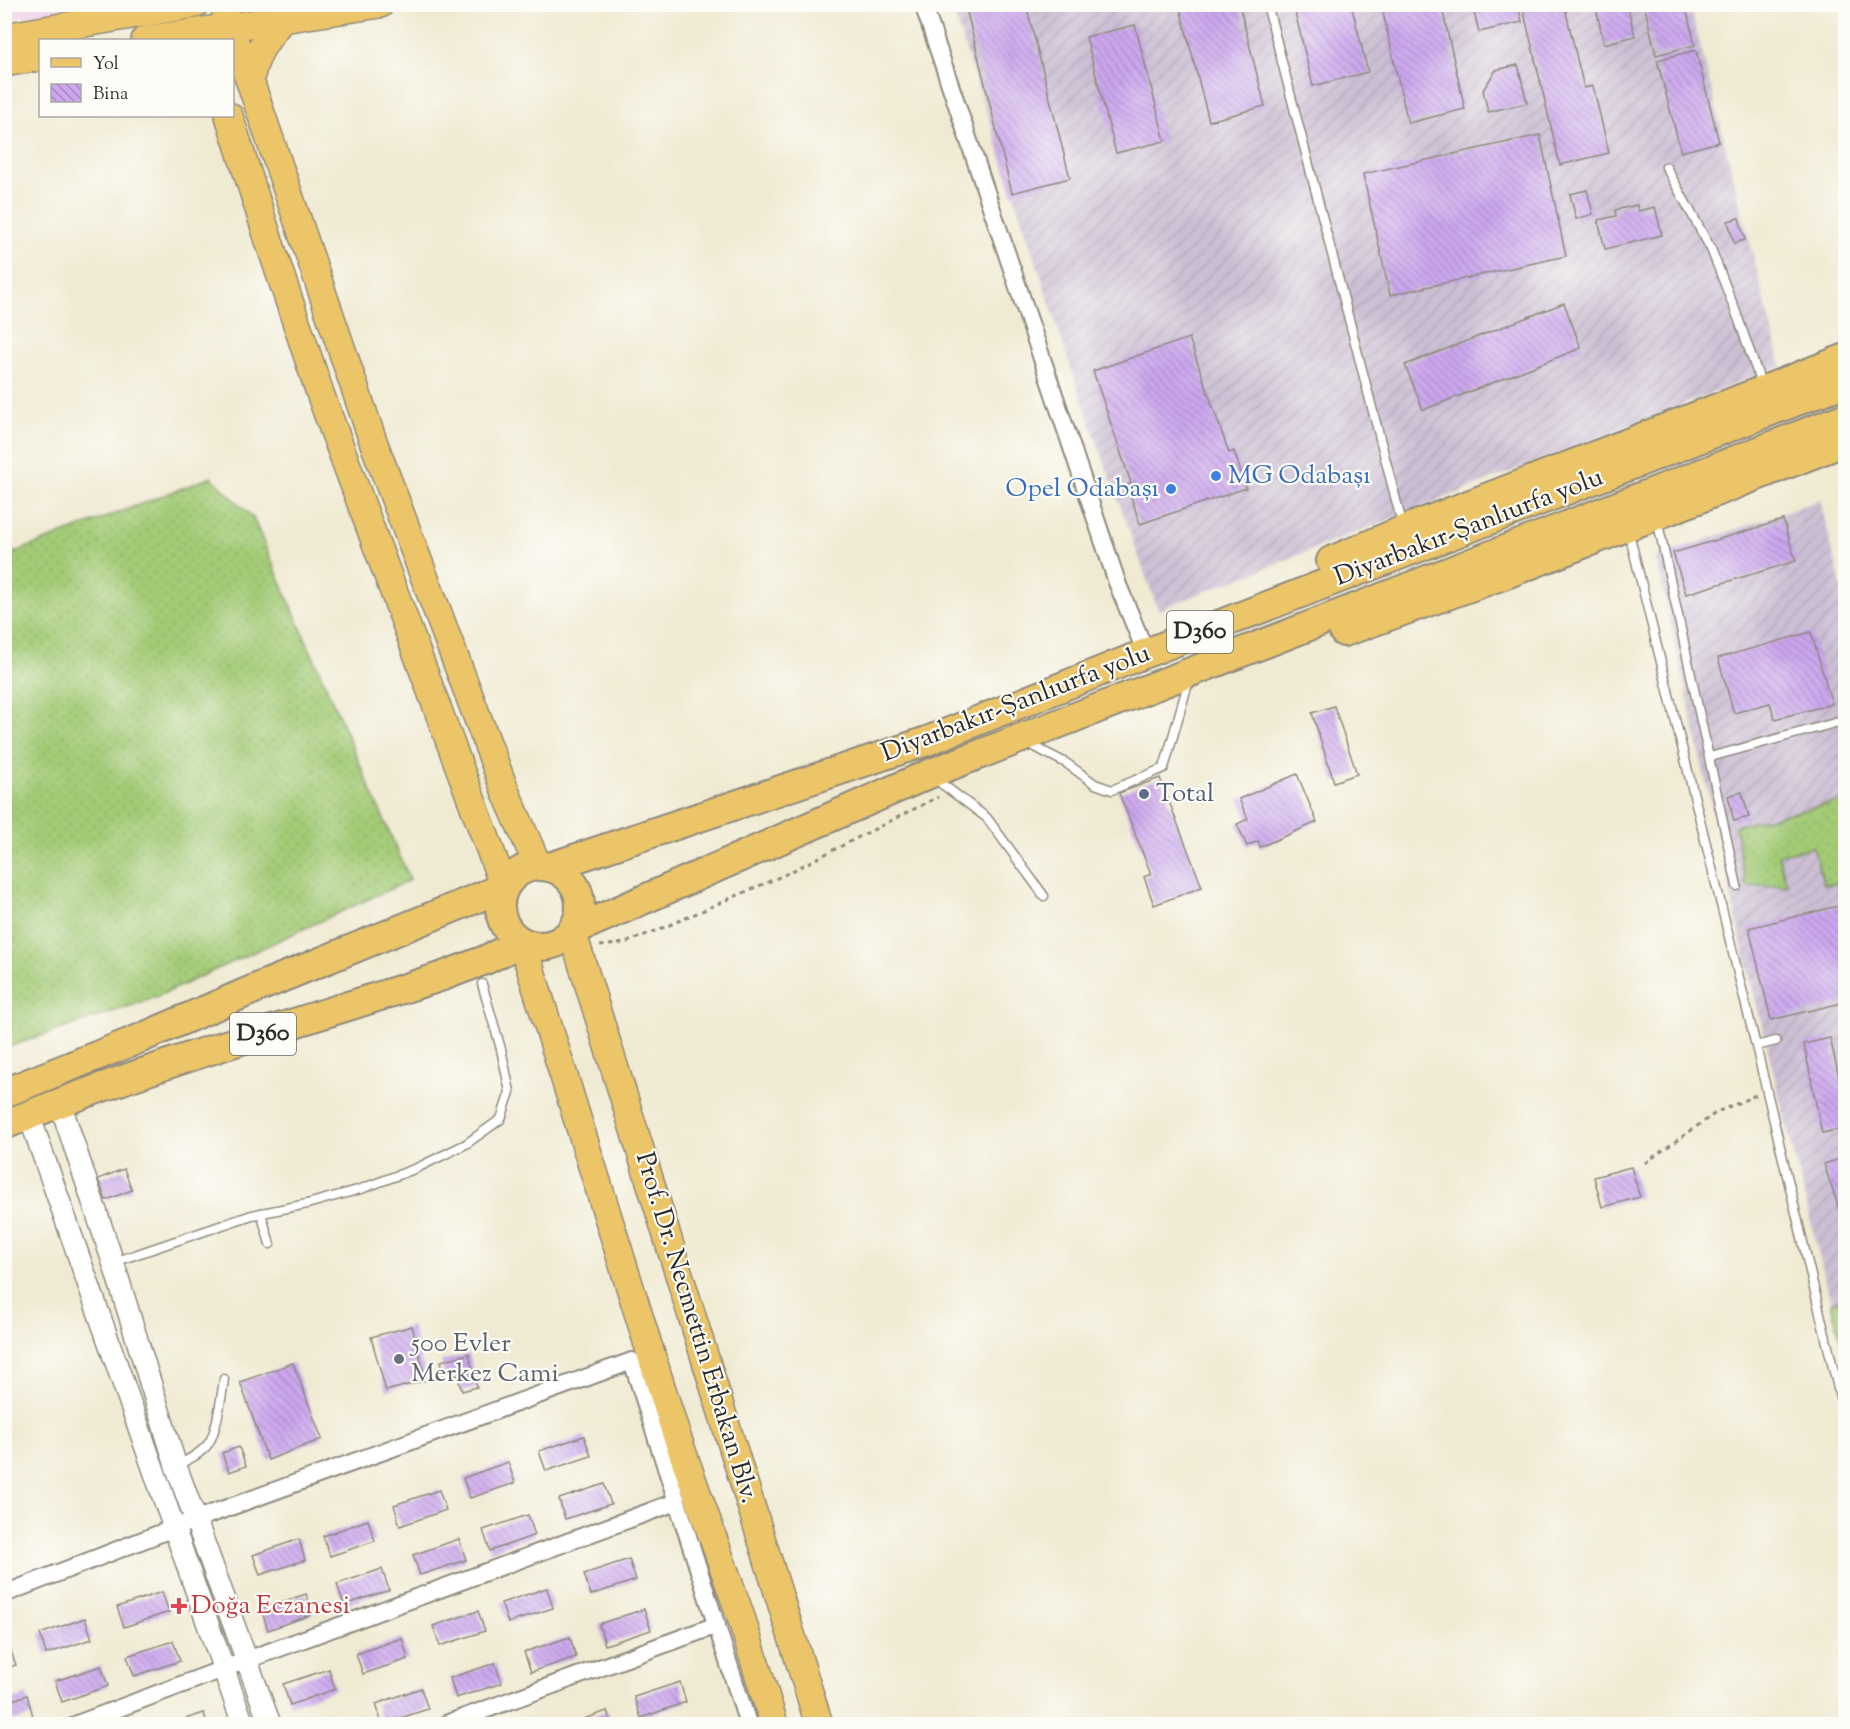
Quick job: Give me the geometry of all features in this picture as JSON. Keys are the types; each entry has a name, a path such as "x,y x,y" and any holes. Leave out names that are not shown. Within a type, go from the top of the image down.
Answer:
{"highway":[{"path":"1146,653 1265,591 1404,530 1845,358"},
{"name":"Diyarbakır-Şanlıurfa yolu","path":"544,866 927,741 1146,653 1845,382"},
{"name":"Diyarbakır-Şanlıurfa yolu","path":"572,931 940,783 1019,739 1845,417"},
{"path":"1200,668 1277,657 1506,574 1845,441"},
{"path":"544,866 561,871 576,887 580,898 580,910 578,921 572,931"},
{"name":"D360","path":"4,1093 504,888 518,872 544,866"},
{"path":"504,888 500,900 500,912 511,935 522,942"},
{"name":"D360","path":"17,1120 174,1063 443,976 485,960 522,942 535,946 549,946 562,940 572,931"}],"main road":[{"path":"158,39 199,36 226,16 282,19 380,4"},
{"path":"4,37 192,5 199,36"},
{"path":"226,16 374,441 506,793 544,866"},
{"path":"250,81 253,63 261,47 282,19"},
{"path":"4,63 39,57"},
{"path":"229,117 321,396 504,888"},
{"name":"Prof. Dr. Necmettin Erbakan Blv.","path":"572,931 819,1725"},
{"name":"Prof. Dr. Necmettin Erbakan Blv.","path":"522,942 675,1431 741,1617 774,1725"}],"street":[{"path":"923,4 1118,585 1146,653"},
{"path":"60,1103 113,1262 176,1466 270,1725"},
{"path":"17,1120 175,1528 243,1725"},
{"path":"4,1594 175,1528 633,1361 748,1725"},
{"path":"77,1725 676,1502"},
{"path":"446,1725 717,1624"}],"lane":[{"path":"1267,4 1404,530"},
{"path":"1666,167 1711,249 1763,390"},
{"path":"1657,515 1737,886"},
{"path":"1628,526 1756,1046 1845,1422"},
{"path":"1019,739 1066,763 1095,784 1112,790 1164,768 1200,668"},
{"path":"1710,757 1845,720"},
{"path":"940,783 987,818 1044,896"},
{"path":"113,1262 261,1213 307,1204 361,1189 417,1168 466,1144 501,1119 510,1092 501,1049 482,984"},
{"path":"1756,1046 1776,1041"},
{"path":"261,1213 270,1245"},
{"path":"176,1466 194,1456 209,1443 219,1411 224,1379"}],"path":[{"path":"598,946 625,943 784,875 940,783"},
{"path":"1645,1162 1717,1112 1766,1091"}],"shaded area":[{"path":"5,4 106,4 106,5 5,20"},
{"path":"951,5 1690,5 1781,366 1158,610 1079,392"},
{"path":"1820,500 1845,601 1846,1298 1831,1303 1746,962 1656,557"}],"green space":[{"path":"211,477 253,518 410,880 154,998 5,1048 5,556"},
{"path":"1845,800 1845,882 1824,885 1813,847 1778,855 1787,885 1746,886 1735,826"},
{"path":"1846,1298 1845,1356 1831,1303"}],"building":[{"path":"965,4 1026,4 1070,178 1012,193"},
{"path":"1179,4 1239,4 1265,106 1209,121"},
{"path":"1293,4 1351,4 1368,72 1313,86"},
{"path":"1381,4 1441,4 1465,109 1408,123"},
{"path":"1472,4 1518,4 1522,22 1479,32"},
{"path":"1522,4 1564,4 1584,88 1593,86 1609,153 1560,165"},
{"path":"1595,4 1627,4 1635,36 1604,44"},
{"path":"1644,4 1685,4 1695,45 1656,55"},
{"path":"1135,25 1165,141 1116,153 1086,37"},
{"path":"1696,50 1719,142 1681,152 1657,60"},
{"path":"1518,65 1527,103 1488,112 1483,90 1496,70"},
{"path":"1540,135 1566,256 1390,295 1363,174"},
{"path":"1587,190 1593,214 1576,219 1570,194"},
{"path":"1637,205 1638,211 1655,207 1662,235 1605,249 1598,220 1616,216 1615,210"},
{"path":"1739,218 1745,240 1734,243 1728,221"},
{"path":"1564,303 1581,348 1423,410 1405,365"},
{"path":"1189,338 1229,453 1234,451 1246,488 1140,524 1127,485 1131,483 1093,371"},
{"path":"1783,520 1796,561 1686,594 1673,553"},
{"path":"1811,632 1832,704 1775,719 1770,703 1734,713 1718,658"},
{"path":"1334,706 1357,774 1334,782 1312,713"},
{"path":"1297,774 1317,822 1260,847 1258,841 1247,846 1237,824 1248,819 1239,799"},
{"path":"1160,778 1202,887 1154,905 1144,877 1151,874 1119,793"},
{"path":"1742,792 1749,817 1734,821 1728,796"},
{"path":"1846,904 1846,1002 1771,1020 1749,928"},
{"path":"1830,1038 1839,1077 1846,1075 1846,1128 1822,1133 1804,1044"},
{"path":"1846,1157 1846,1228 1845,1228 1824,1164"},
{"path":"1631,1167 1640,1197 1602,1207 1594,1177"},
{"path":"124,1169 132,1190 106,1200 98,1179"},
{"name":"500 Evler Merkez Cami","path":"412,1326 426,1380 386,1391 371,1337"},
{"path":"469,1354 477,1387 462,1391 457,1375 445,1378 441,1361"},
{"path":"293,1363 322,1439 268,1460 240,1382"},
{"path":"584,1436 591,1456 546,1471 539,1451"},
{"path":"239,1447 246,1466 229,1472 222,1453"},
{"path":"508,1462 515,1483 470,1498 463,1478"},
{"path":"604,1484 611,1504 565,1519 559,1499"},
{"path":"439,1490 446,1510 400,1526 394,1505"},
{"path":"528,1515 535,1535 490,1551 483,1530"},
{"path":"368,1520 375,1541 330,1556 323,1536"},
{"path":"299,1539 305,1560 260,1575 253,1555"},
{"path":"459,1539 466,1560 420,1575 413,1555"},
{"path":"629,1559 636,1580 591,1595 584,1574"},
{"path":"382,1569 389,1590 344,1605 337,1584"},
{"path":"547,1588 553,1608 508,1623 501,1603"},
{"path":"162,1592 169,1612 124,1627 117,1607"},
{"path":"306,1594 313,1614 268,1630 261,1609"},
{"path":"644,1609 651,1630 605,1645 599,1624"},
{"path":"478,1611 485,1631 440,1646 433,1626"},
{"path":"85,1618 92,1639 46,1654 40,1634"},
{"path":"570,1637 576,1657 531,1672 524,1652"},
{"path":"402,1638 408,1659 363,1674 356,1654"},
{"path":"173,1641 180,1661 134,1676 127,1656"},
{"path":"9,1645 16,1665 4,1669 4,1647"},
{"path":"495,1663 502,1683 456,1698 450,1678"},
{"path":"101,1666 108,1686 62,1702 55,1681"},
{"path":"329,1669 335,1689 290,1705 283,1684"},
{"path":"680,1682 686,1702 641,1718 634,1697"},
{"path":"421,1688 428,1709 382,1724 376,1704"},
{"path":"27,1695 33,1716 4,1724 4,1703"},
{"path":"607,1711 612,1724 569,1724"},
{"path":"204,1713 207,1724 170,1724"}],"place":[{"name":"MG Odabaşı","path":"1216,476"},
{"name":"Opel Odabaşı","path":"1171,489"},
{"name":"Total","path":"1144,794"},
{"name":"500 Evler Merkez Cami","path":"399,1359"},
{"name":"Doğa Eczanesi","path":"179,1606"}]}
